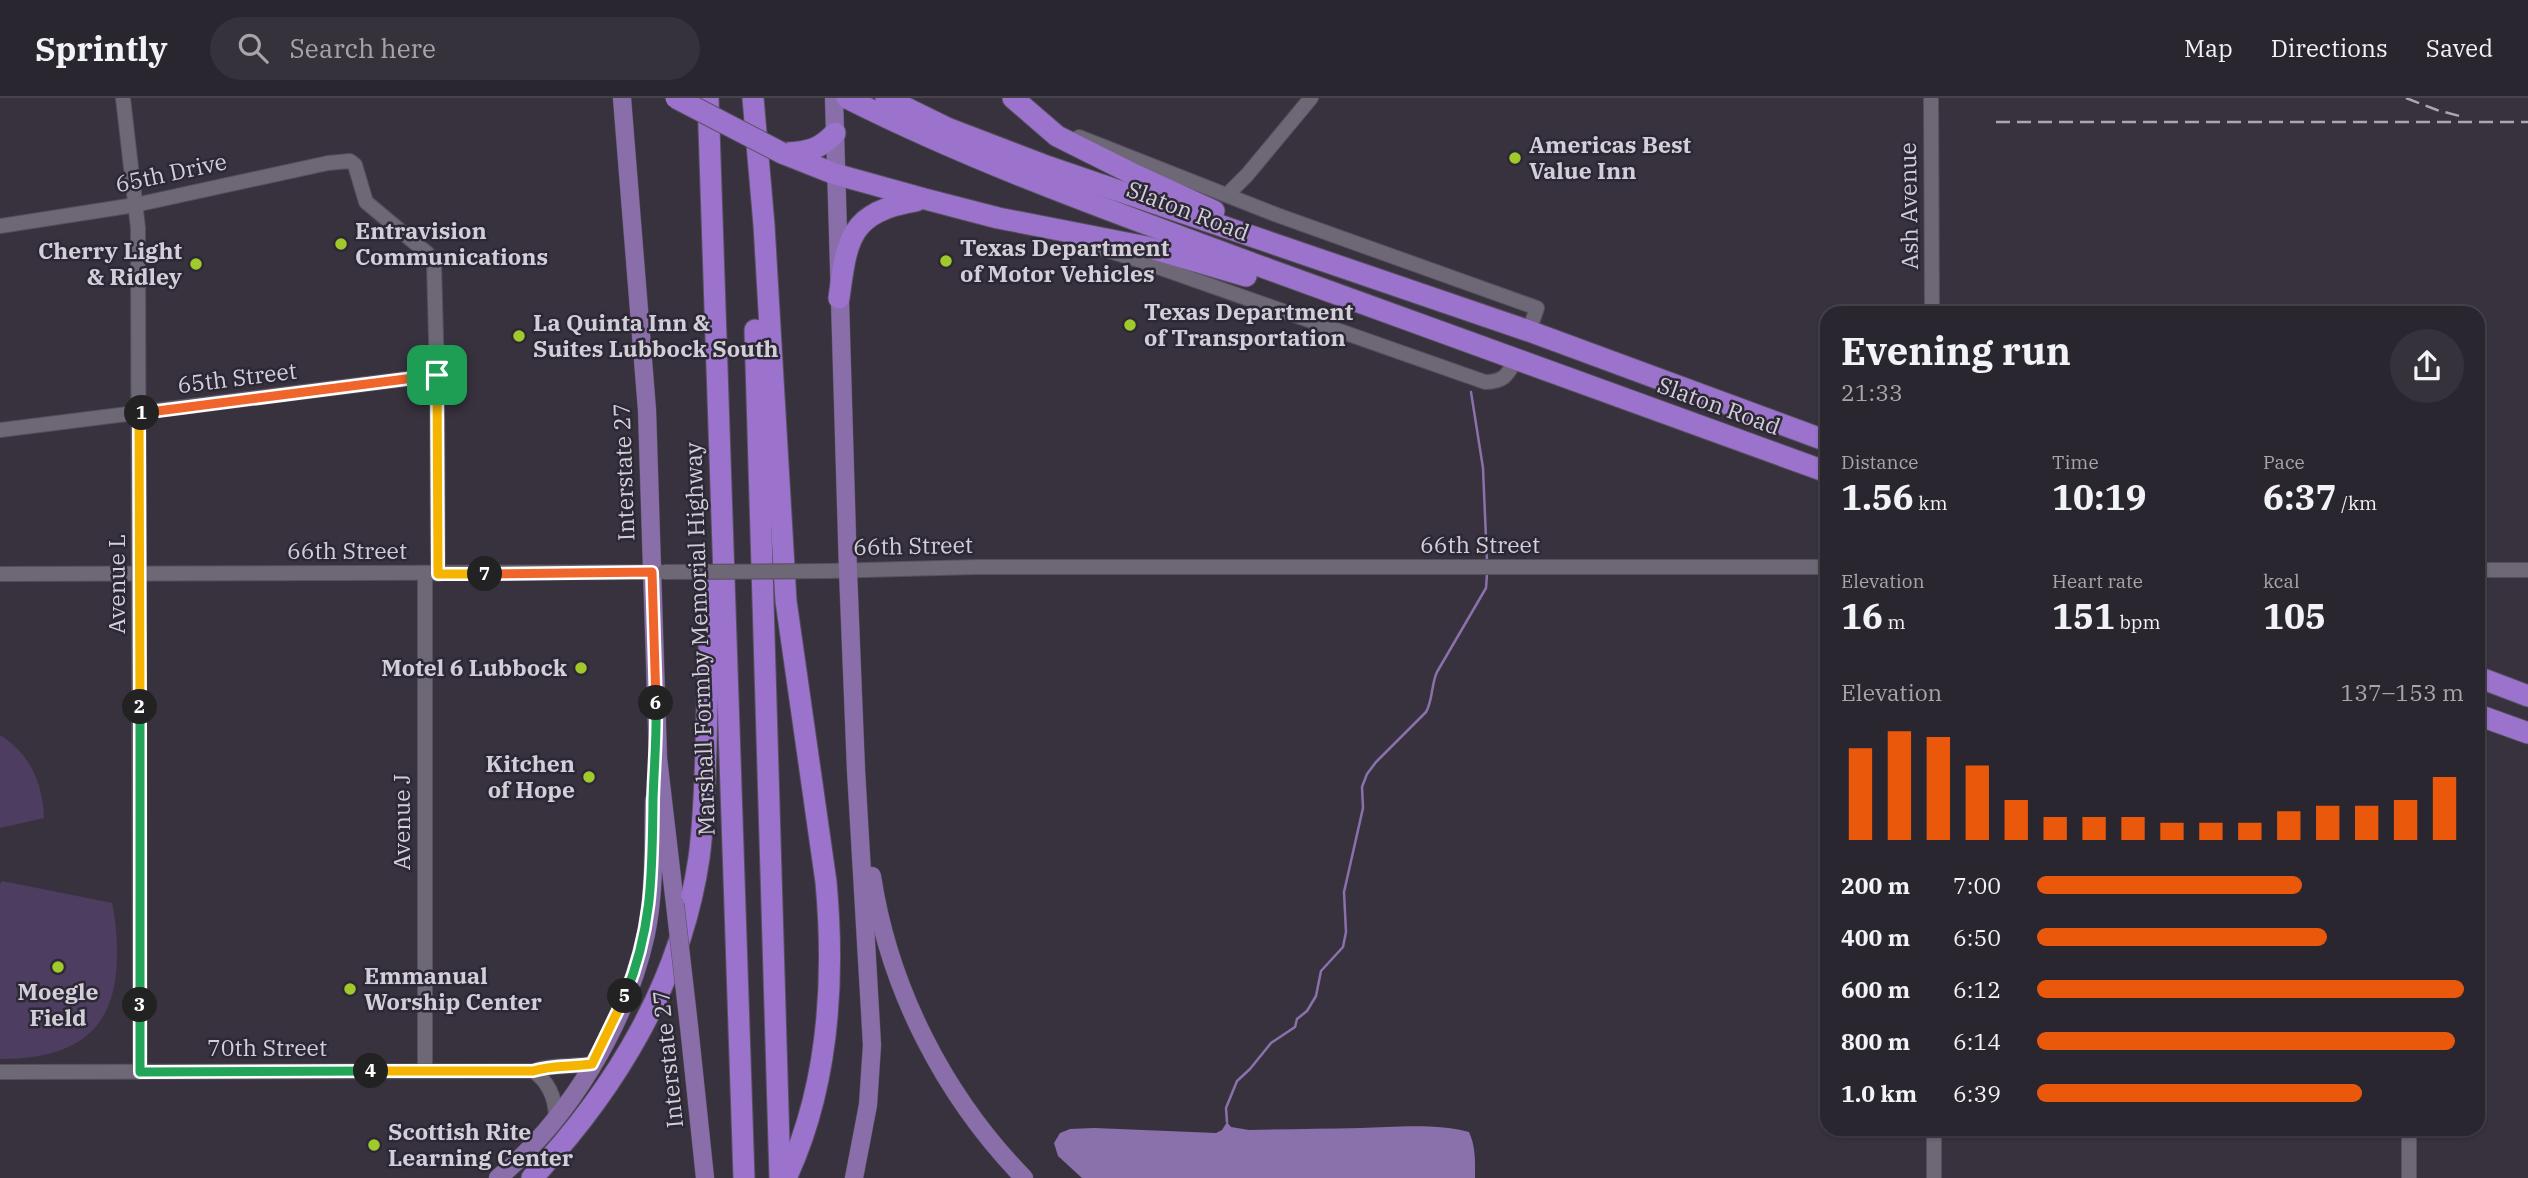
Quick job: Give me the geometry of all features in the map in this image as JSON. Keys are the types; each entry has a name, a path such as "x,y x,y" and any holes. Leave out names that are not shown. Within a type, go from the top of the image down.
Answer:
{"highway":[{"path":"676,98 782,153 835,174 998,218 1147,247 1410,322"},
{"name":"Marshall Formby Memorial Highway","path":"708,98 744,1178"},
{"path":"752,98 765,225 786,601 829,918 829,1002 825,1036 810,1110 786,1178"},
{"path":"752,98 753,258 779,1178"},
{"name":"Slaton Road","path":"847,98 1529,331 1820,439"},
{"name":"Slaton Road","path":"886,98 905,118 1001,168 1515,361 1820,470"},
{"path":"1013,98 1057,136 1305,254"},
{"path":"782,153 810,152 823,145 835,133"},
{"path":"839,298 845,256 856,230 866,219 891,205 925,200"},
{"path":"1515,361 1529,331"},
{"path":"532,1178 589,1112 638,1035 669,974 699,859 704,805 710,598 723,547"},
{"path":"2485,680 2528,696"},
{"path":"2485,718 2528,733"}],"main road":[{"name":"Interstate 27","path":"622,98 658,572 657,737 705,1178"},
{"path":"834,98 852,676 872,1045 868,1105 854,1178"},
{"path":"852,676 870,862 875,897 887,943 913,1014 957,1096 982,1132 1024,1178"},
{"path":"498,1178 538,1139 579,1087 622,1005 637,968 646,933 653,869 657,737"}],"street":[{"name":"Avenue L","path":"123,98 138,228 140,1072"},
{"path":"1227,195 1311,98"},
{"name":"Ash Avenue","path":"1931,98 1933,306"},
{"name":"Slaton Road","path":"1034,116 1072,134 1227,195 1537,308 1529,331"},
{"name":"65th Drive","path":"0,226 135,205 328,163 350,162"},
{"name":"Avenue J","path":"350,162 355,165 366,202 427,253 434,264 437,375 425,1071"},
{"path":"998,218 1135,259 1485,382 1497,382 1507,377 1515,361"},
{"name":"65th Street","path":"0,430 437,375"},
{"name":"66th Street","path":"0,574 432,574 848,571 976,567 1820,567"},
{"path":"2485,570 2528,570"},
{"name":"70th Street","path":"0,1072 533,1071 545,1067 592,1064"},
{"path":"533,1071 548,1086 554,1100 556,1116"},
{"path":"1934,1136 1934,1178"},
{"path":"2409,1136 2409,1178"}],"shaded area":[{"path":"0,735 19,751 33,770 41,793 44,818 0,828"},
{"name":"Moegle Field","path":"2,881 112,903 117,957 115,983 108,1005 99,1023 85,1037 49,1054 0,1059"},
{"path":"1227,1122 1231,1127 1249,1130 1415,1126 1457,1129 1469,1132 1475,1155 1475,1178 1082,1178 1058,1156 1054,1143 1060,1133 1070,1129 1216,1133 1222,1130"}],"waterway":[{"path":"1471,392 1483,468 1487,562"},
{"path":"1227,1122 1226,1108 1237,1081 1271,1043 1295,1027 1297,1019 1307,1011 1316,996 1321,971 1343,947 1346,932 1344,892 1363,808 1362,787 1367,774 1426,712 1437,672 1486,588 1487,574"}],"railway":[{"path":"2406,98 2463,117"},
{"path":"1996,122 2528,122"}],"place":[{"name":"Americas Best Value Inn","path":"1515,158"},
{"name":"Entravision Communications","path":"341,244"},
{"name":"Texas Department of Motor Vehicles","path":"946,261"},
{"name":"Cherry Light & Ridley","path":"196,264"},
{"name":"Texas Department of Transportation","path":"1130,325"},
{"name":"La Quinta Inn & Suites Lubbock South","path":"519,336"},
{"name":"Motel 6 Lubbock","path":"581,668"},
{"name":"Kitchen of Hope","path":"589,777"},
{"name":"Moegle Field","path":"58,967"},
{"name":"Emmanual Worship Center","path":"350,989"},
{"name":"Scottish Rite Learning Center","path":"374,1145"}],"route":[{"path":"437,375 438,574 652,572 657,737 653,869 646,933 637,968 622,1005 592,1064 576,1067 545,1067 533,1071 140,1072 139,413 437,375"}]}
